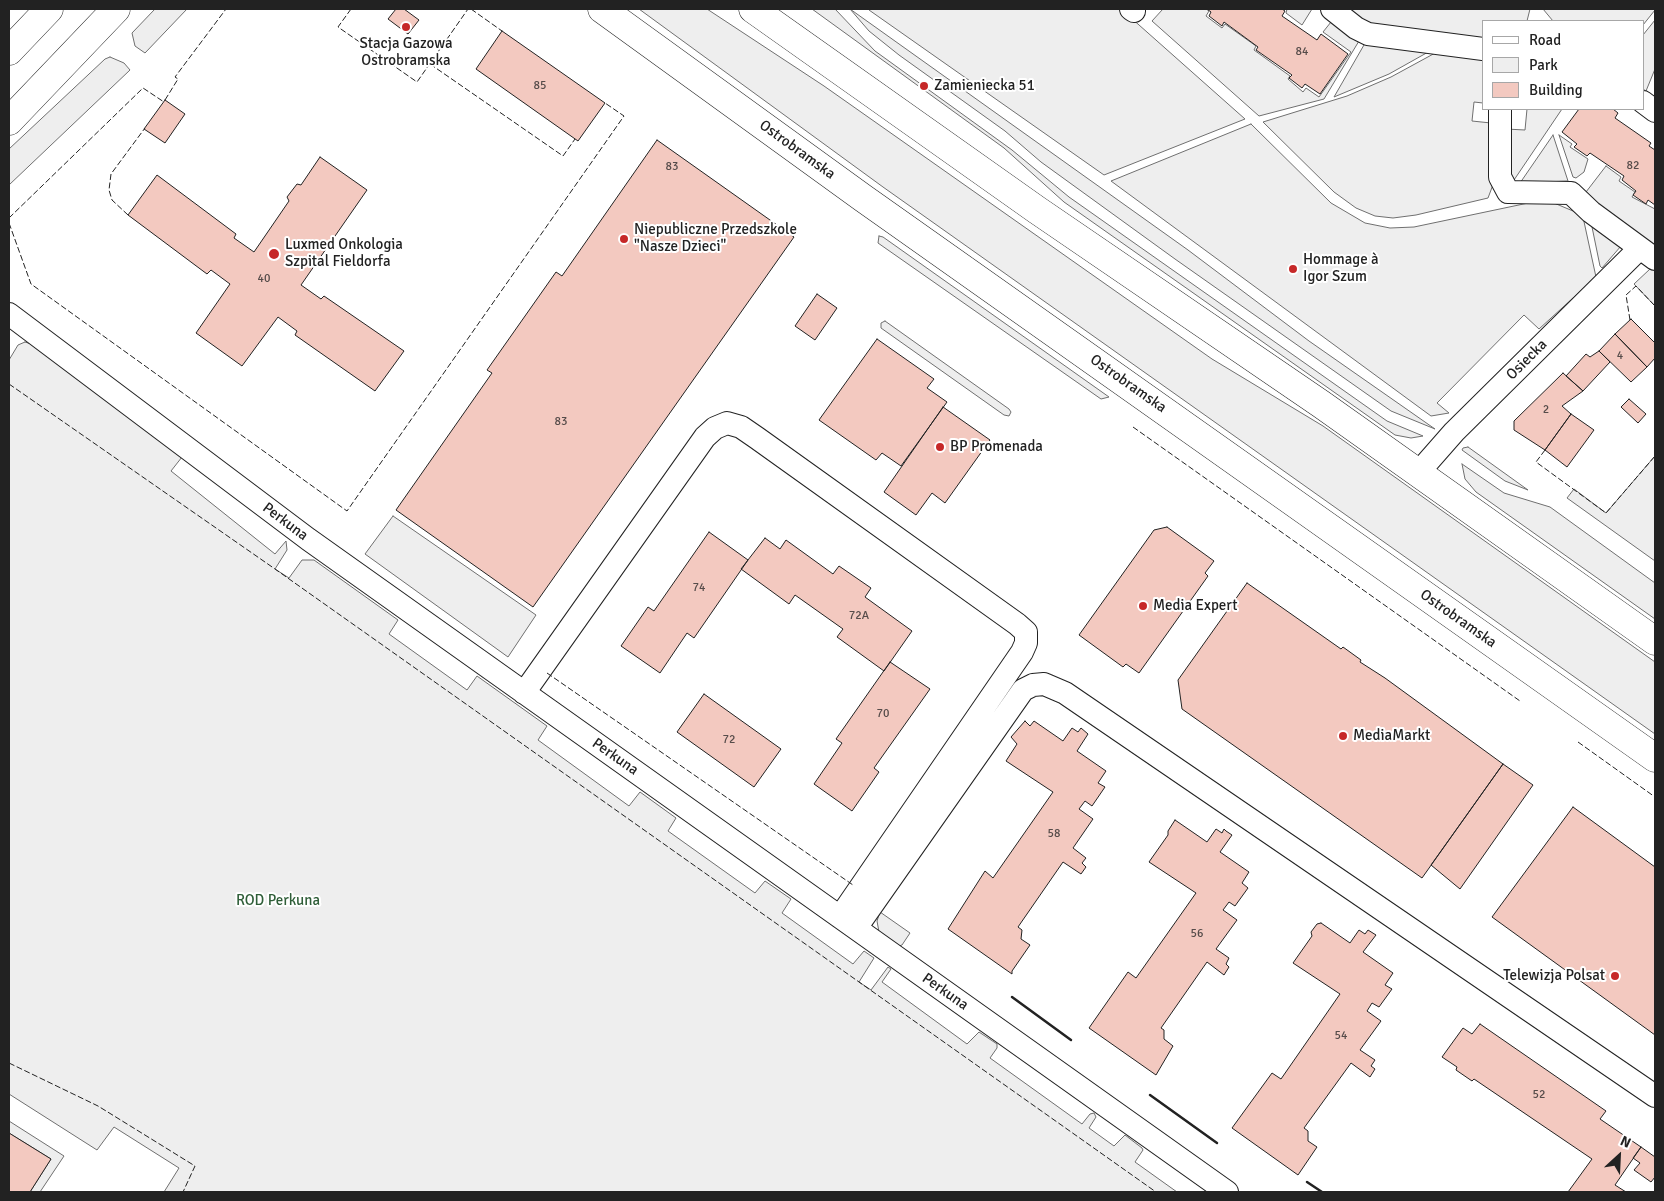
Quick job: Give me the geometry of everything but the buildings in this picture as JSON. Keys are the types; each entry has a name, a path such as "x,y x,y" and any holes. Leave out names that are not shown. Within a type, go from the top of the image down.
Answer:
{"main road":[{"path":"9,51 49,9"},
{"path":"9,121 116,9"},
{"name":"Ostrobramska","path":"602,9 863,198 1655,758"},
{"path":"753,9 1037,210 1313,398 1655,641"}],"street":[{"path":"1332,9 1356,28 1368,34 1482,50"},
{"path":"1644,103 1655,112"},
{"path":"1500,110 1500,177 1508,192 1571,193 1591,212 1647,254"},
{"name":"Osiecka","path":"1418,473 1454,432 1647,254"},
{"name":"Perkuna","path":"9,314 308,539 1227,1192"},
{"path":"524,693 706,437 716,428 727,423 741,427 758,438 1026,632 1026,643 1022,652 848,923"},
{"path":"848,923 1023,690 1033,685 1044,684 1073,699 1655,1096"}],"green space":[{"path":"155,9 187,9 145,53 135,46 132,33"},
{"path":"639,9 707,9 824,86 1212,359 1323,426 1655,662 1655,734 883,187"},
{"path":"812,9 835,9 875,51 1012,150 1069,197 1387,421 1423,436 1411,438 1395,435 1064,202 1004,148"},
{"path":"850,9 1188,250 1309,341 1435,429 1391,411 1175,259 1041,162 1005,131 899,55 869,31"},
{"path":"870,9 1121,9 1245,119 1104,175"},
{"path":"1163,9 1206,9 1209,11 1206,16 1222,28 1225,24 1256,46 1254,50 1290,76 1288,79 1303,92 1306,88 1319,97 1351,52 1323,32 1331,22 1362,36 1324,99 1259,116 1152,21"},
{"path":"1287,9 1312,9 1302,25 1286,13"},
{"path":"1346,9 1530,9 1527,20 1482,20 1482,40 1378,26 1364,21"},
{"path":"1543,9 1655,9 1644,24 1644,20 1552,20"},
{"path":"1655,20 1655,69 1646,91 1644,90 1644,34"},
{"path":"1368,38 1430,51 1389,74 1334,97"},
{"path":"1437,52 1482,59 1482,103 1474,102 1472,121 1491,123 1494,182 1488,198 1416,215 1393,218 1375,216 1356,208 1334,192 1263,122 1347,96 1391,77"},
{"path":"110,57 124,63 130,70 9,185 9,149 105,59"},
{"path":"1527,110 1561,110 1514,180 1508,173 1506,129 1525,130"},
{"path":"1251,124 1331,203 1365,223 1390,228 1414,227 1533,202 1554,203 1573,211 1583,217 1596,277 1539,329 1524,315 1437,403 1449,413 1431,416 1111,181"},
{"path":"1553,135 1568,181 1520,183"},
{"path":"1559,135 1572,144 1570,147 1588,159 1584,172 1576,178 1573,177"},
{"path":"1606,166 1621,177 1619,181 1635,192 1632,197 1655,209 1655,248 1587,198 1586,192"},
{"path":"1591,222 1621,246 1602,268 1600,266"},
{"path":"879,236 1109,397 1101,399 878,243"},
{"path":"1650,269 1655,270 1655,306 1634,284"},
{"path":"885,321 1009,409 1011,412 1009,416 1004,415 881,328 881,323"},
{"name":"ROD Perkuna","path":"25,342 31,344 182,457 171,471 275,554 286,541 287,550 275,569 289,578 302,560 314,560 398,620 389,634 467,690 477,676 547,726 538,740 629,806 640,792 676,818 668,831 755,893 765,881 791,899 782,913 853,964 864,951 874,958 859,982 871,990 888,967 891,969 882,982 967,1044 979,1032 997,1044 997,1048 990,1058 1082,1124 1090,1114 1094,1113 1096,1117 1089,1128 1114,1146 1125,1135 1143,1150 1135,1162 1177,1192 164,1192 179,1168 114,1127 97,1150 9,1094 9,360 18,345"},
{"path":"1468,447 1528,490 1505,481 1462,450"},
{"path":"1655,456 1655,561 1567,498 1574,489 1606,513"},
{"path":"1462,464 1504,493 1550,507 1655,583 1655,619 1476,492 1465,479"},
{"path":"393,516 536,615 508,657 365,554"},
{"path":"880,912 910,933 902,945 899,946 879,932 877,921"},
{"path":"9,1121 64,1156 40,1192 30,1192 51,1159 9,1133"}],"fence":[{"path":"165,100 178,79 175,77 226,9"},
{"path":"351,9 338,27 417,82 468,9"},
{"path":"471,9 502,31"},
{"path":"430,64 563,156 575,139"},
{"path":"9,218 143,88 164,102"},
{"path":"9,223 31,284 347,511 624,116 605,103"},
{"path":"128,215 112,200 109,190 111,174 145,128"},
{"path":"1630,320 1626,295 1636,286 1655,306"},
{"path":"9,384 275,569 1156,1192"},
{"path":"1133,427 1520,701"},
{"path":"1545,450 1536,462 1606,513 1655,456"},
{"path":"547,673 853,885"},
{"path":"1578,742 1655,797"},
{"path":"9,1063 98,1106 195,1166 183,1192"}],"wall":[{"path":"1012,997 1071,1040"},
{"path":"1150,1095 1217,1143"},
{"path":"1307,1182 1322,1192"}],"place":[{"name":"Stacja Gazowa Ostrobramska","path":"406,27"},
{"name":"Zamieniecka 51","path":"924,86"},
{"name":"Niepubliczne Przedszkole \"Nasze Dzieci\"","path":"624,239"},
{"name":"Luxmed Onkologia Szpital Fieldorfa","path":"274,254"},
{"name":"Hommage à Igor Szum","path":"1293,269"},
{"name":"BP Promenada","path":"940,447"},
{"name":"Media Expert","path":"1143,606"},
{"name":"MediaMarkt","path":"1343,736"},
{"name":"Telewizja Polsat","path":"1615,976"}]}
